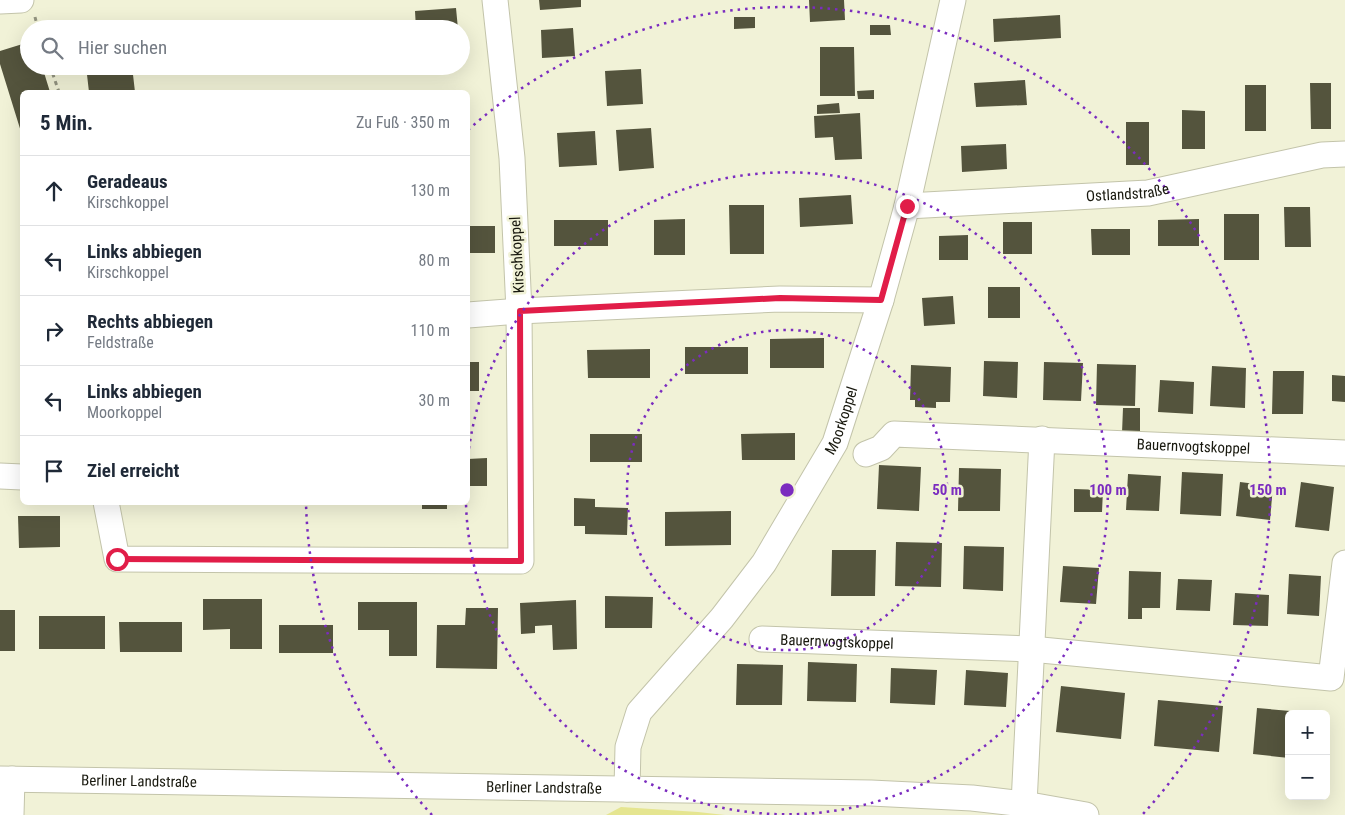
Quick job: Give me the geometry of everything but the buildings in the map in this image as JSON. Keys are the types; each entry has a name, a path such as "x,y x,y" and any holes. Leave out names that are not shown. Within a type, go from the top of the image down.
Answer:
{"street":[{"path":"0,1 21,0"},
{"name":"Kirschkoppel","path":"107,505 117,559 521,561 520,311 512,158 495,0"},
{"name":"Moorkoppel","path":"627,789 628,747 639,712 722,618 764,563 836,443 881,300 907,206 953,0"},
{"name":"Ostlandstraße","path":"907,206 1148,193 1322,155 1345,154"},
{"path":"470,315 780,298 881,300"},
{"name":"Bauernvogtskoppel","path":"866,454 881,448 894,434 1345,453"},
{"path":"1024,804 1042,439"},
{"path":"0,476 20,477"},
{"name":"Bauernvogtskoppel","path":"762,639 1031,649 1338,679 1345,563"},
{"path":"6,779 11,815"},
{"name":"Berliner Landstraße","path":"6,779 871,793 972,798 1024,804 1086,815"}],"path":[{"path":"53,75 58,90"}],"shaded area":[{"path":"621,807 698,812 725,815 606,815"}],"route":[{"path":"117,559 521,561 520,311 780,298 881,300 907,206"}]}
